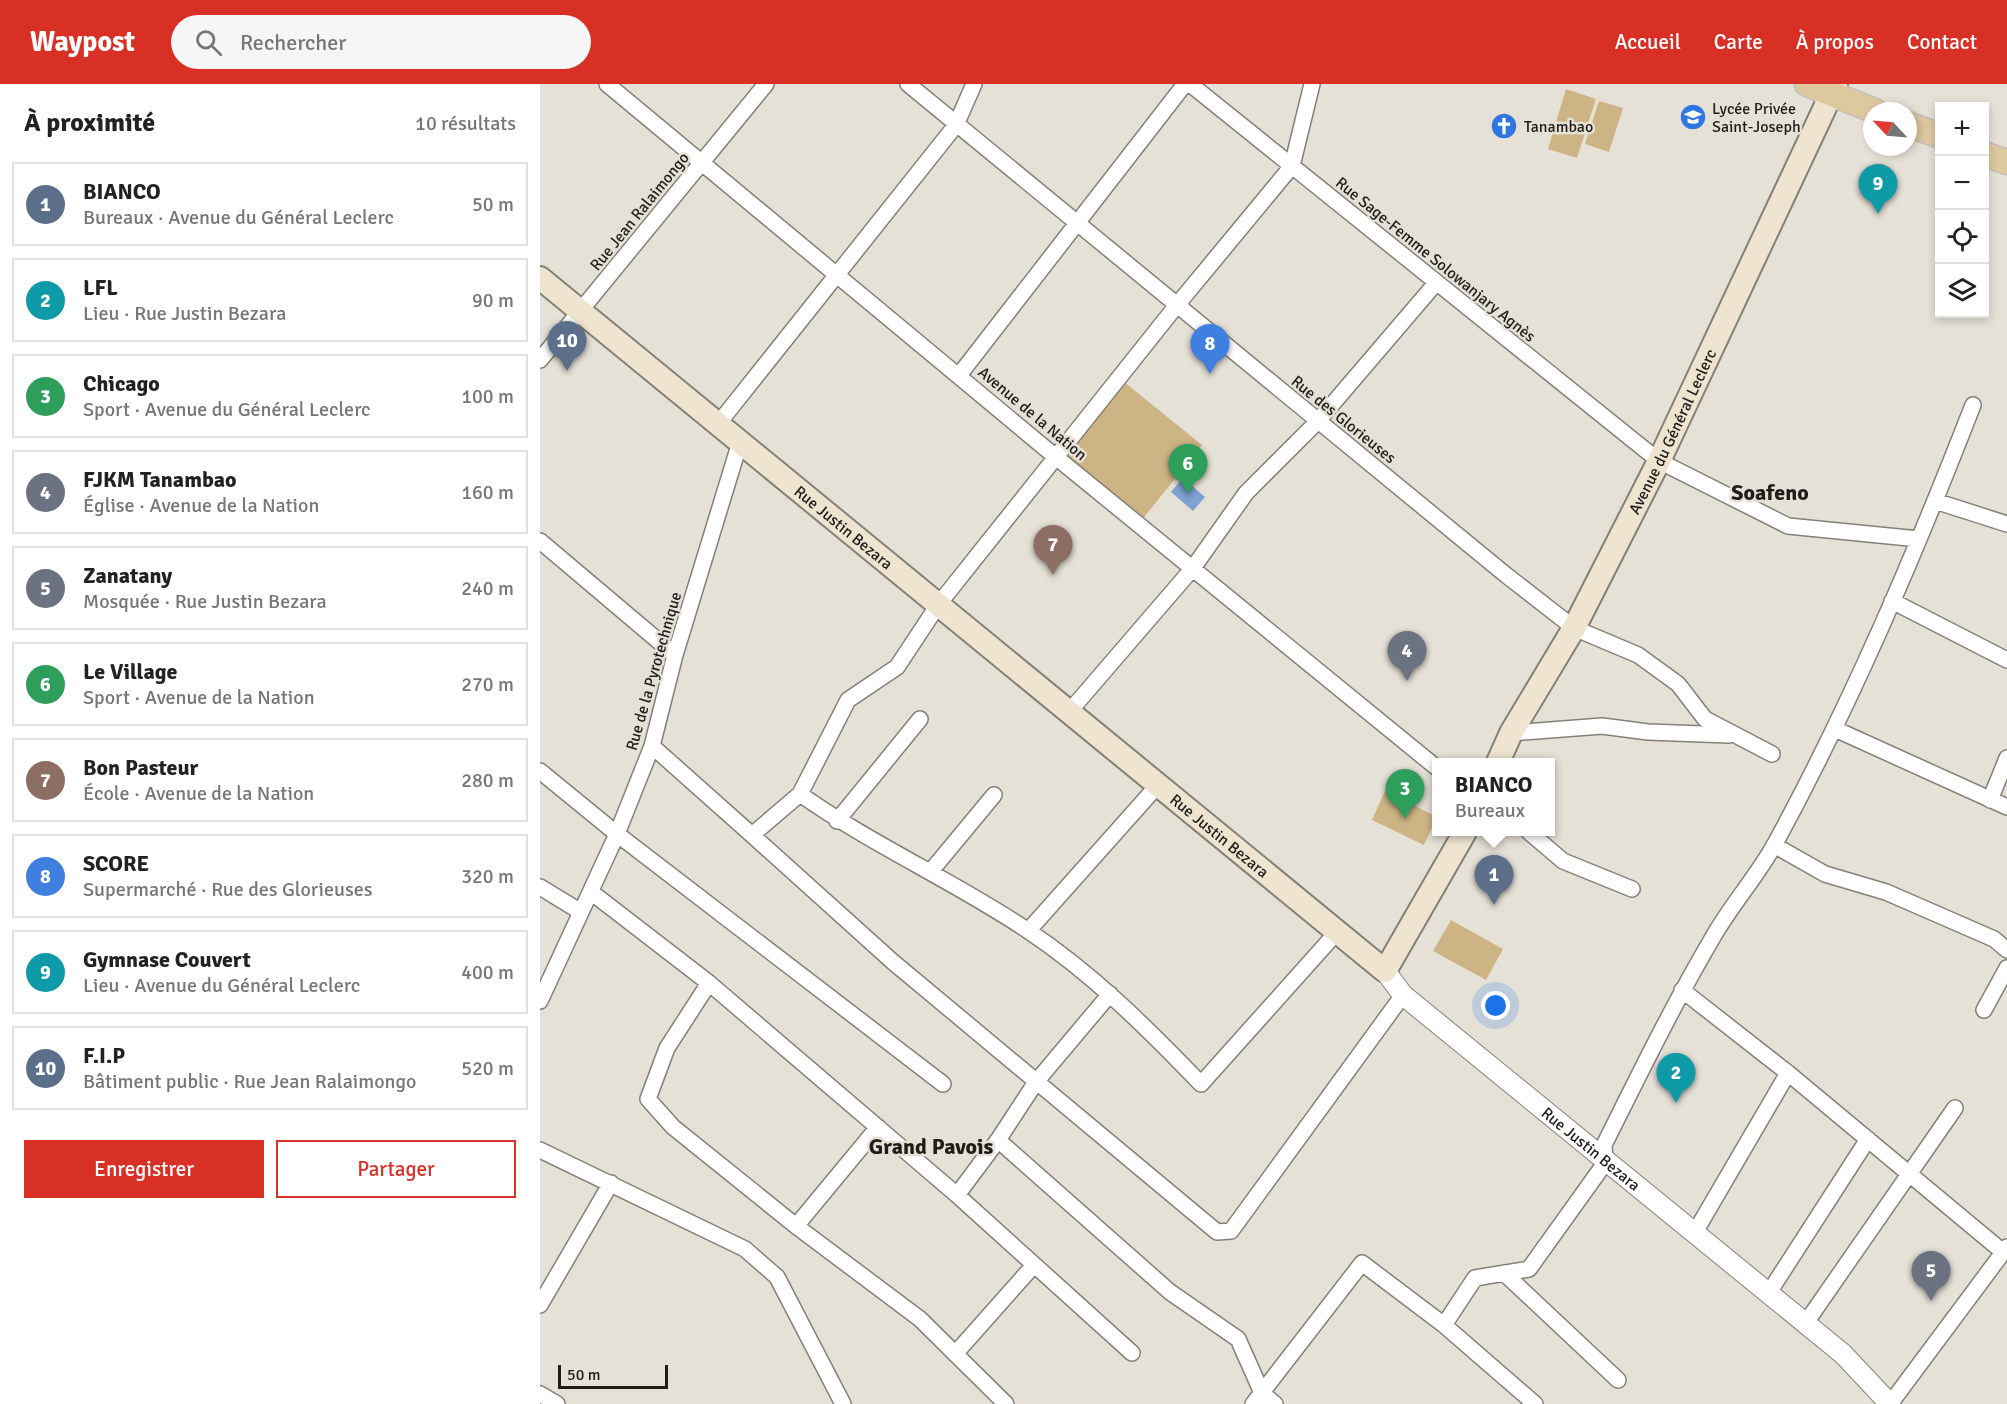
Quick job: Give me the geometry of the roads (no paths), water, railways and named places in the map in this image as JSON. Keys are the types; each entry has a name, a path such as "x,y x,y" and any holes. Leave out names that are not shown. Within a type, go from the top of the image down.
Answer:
{"main road":[{"path":"1807,84 1835,89 1863,104"},
{"name":"Avenue du Général Leclerc","path":"1500,758 1511,733 1574,628 1659,461 1835,89"},
{"path":"1917,127 1935,134"},
{"path":"1989,156 2007,162"},
{"name":"Rue Justin Bezara","path":"540,278 1384,971"},
{"path":"1384,971 1462,836"}],"street":[{"name":"Avenue de la Nation","path":"607,84 960,374 1057,458 1432,764"},
{"name":"Rue Jean Ralaimongo","path":"540,360 766,84"},
{"name":"Rue des Glorieuses","path":"908,84 1506,575 1574,628 1638,655 1678,684 1705,719 1731,735 1772,754"},
{"path":"718,424 956,125 974,84"},
{"path":"960,374 1075,222 1185,84"},
{"name":"Rue Sage-Femme Solowanjary Agnès","path":"1191,84 1659,461 1788,526 1919,539"},
{"path":"752,835 800,794 848,700 897,667 938,605 1177,305 1292,166 1312,84"},
{"path":"1069,712 1193,568 1246,494 1318,421 1436,283"},
{"path":"1444,1325 1475,1278 1529,1269 1605,1163 1604,1145 1682,990 1728,912 1774,845 1835,729 1919,539 1973,405"},
{"name":"Rue de la Pyrotechnique","path":"540,1001 617,834 652,746 675,655 740,442"},
{"path":"1935,501 2007,524"},
{"path":"540,541 675,655"},
{"path":"1892,601 2007,660"},
{"path":"837,821 920,718"},
{"path":"1511,733 1602,726 1648,732 1731,735"},
{"path":"1835,729 2007,807"},
{"path":"652,746 893,962 1217,1232 1231,1231 1403,995"},
{"path":"1990,800 2007,758"},
{"path":"540,771 617,834 944,1084"},
{"path":"1028,931 1158,785"},
{"path":"800,794 837,821 931,871 1028,931 1130,1010 1201,1084 1337,932"},
{"path":"931,871 994,795"},
{"path":"1535,836 1563,861 1632,889"},
{"path":"1774,845 1825,874 1886,892 1994,939 2007,950"},
{"path":"540,886 581,912"},
{"path":"591,892 709,983 878,1127 1132,1353"},
{"path":"1984,1010 2007,968"},
{"name":"Rue Justin Bezara","path":"1384,971 1403,995 1605,1163 1843,1354 1890,1404"},
{"path":"709,983 667,1047 648,1099 673,1127 796,1226 920,1319 1006,1404"},
{"path":"1682,990 2005,1249 1890,1404"},
{"path":"957,1195 998,1140 1036,1082 1110,994"},
{"path":"1694,1234 1788,1073"},
{"path":"1805,1324 1955,1108"},
{"path":"796,1226 878,1127"},
{"path":"1768,1294 1868,1139"},
{"path":"998,1140 1170,1292 1238,1339 1258,1399"},
{"path":"540,1150 745,1249 777,1277 843,1404"},
{"path":"540,1305 611,1183"},
{"path":"1258,1399 1362,1263 1444,1325 1536,1404"},
{"path":"955,1354 1034,1265"},
{"path":"1504,1273 1618,1380"},
{"path":"540,1394 556,1404"},
{"path":"1258,1399 1275,1404"}],"water":[{"path":"1183,478 1205,497 1193,511 1171,492"}],"place":[{"name":"Lycée Privée Saint-Joseph","path":"1693,117"},
{"name":"Tanambao","path":"1504,126"},
{"name":"Gymnase Couvert","path":"1878,214"},
{"name":"F.I.P","path":"567,371"},
{"name":"SCORE","path":"1210,374"},
{"name":"Le Village","path":"1188,494"},
{"name":"Bon Pasteur","path":"1053,575"},
{"name":"FJKM Tanambao","path":"1407,681"},
{"name":"Chicago","path":"1405,819"},
{"name":"BIANCO","path":"1494,905"},
{"name":"LFL","path":"1676,1103"},
{"name":"Zanatany","path":"1931,1301"}],"district":[{"name":"Soafeno","path":"1770,492"},
{"name":"Grand Pavois","path":"931,1146"}]}
